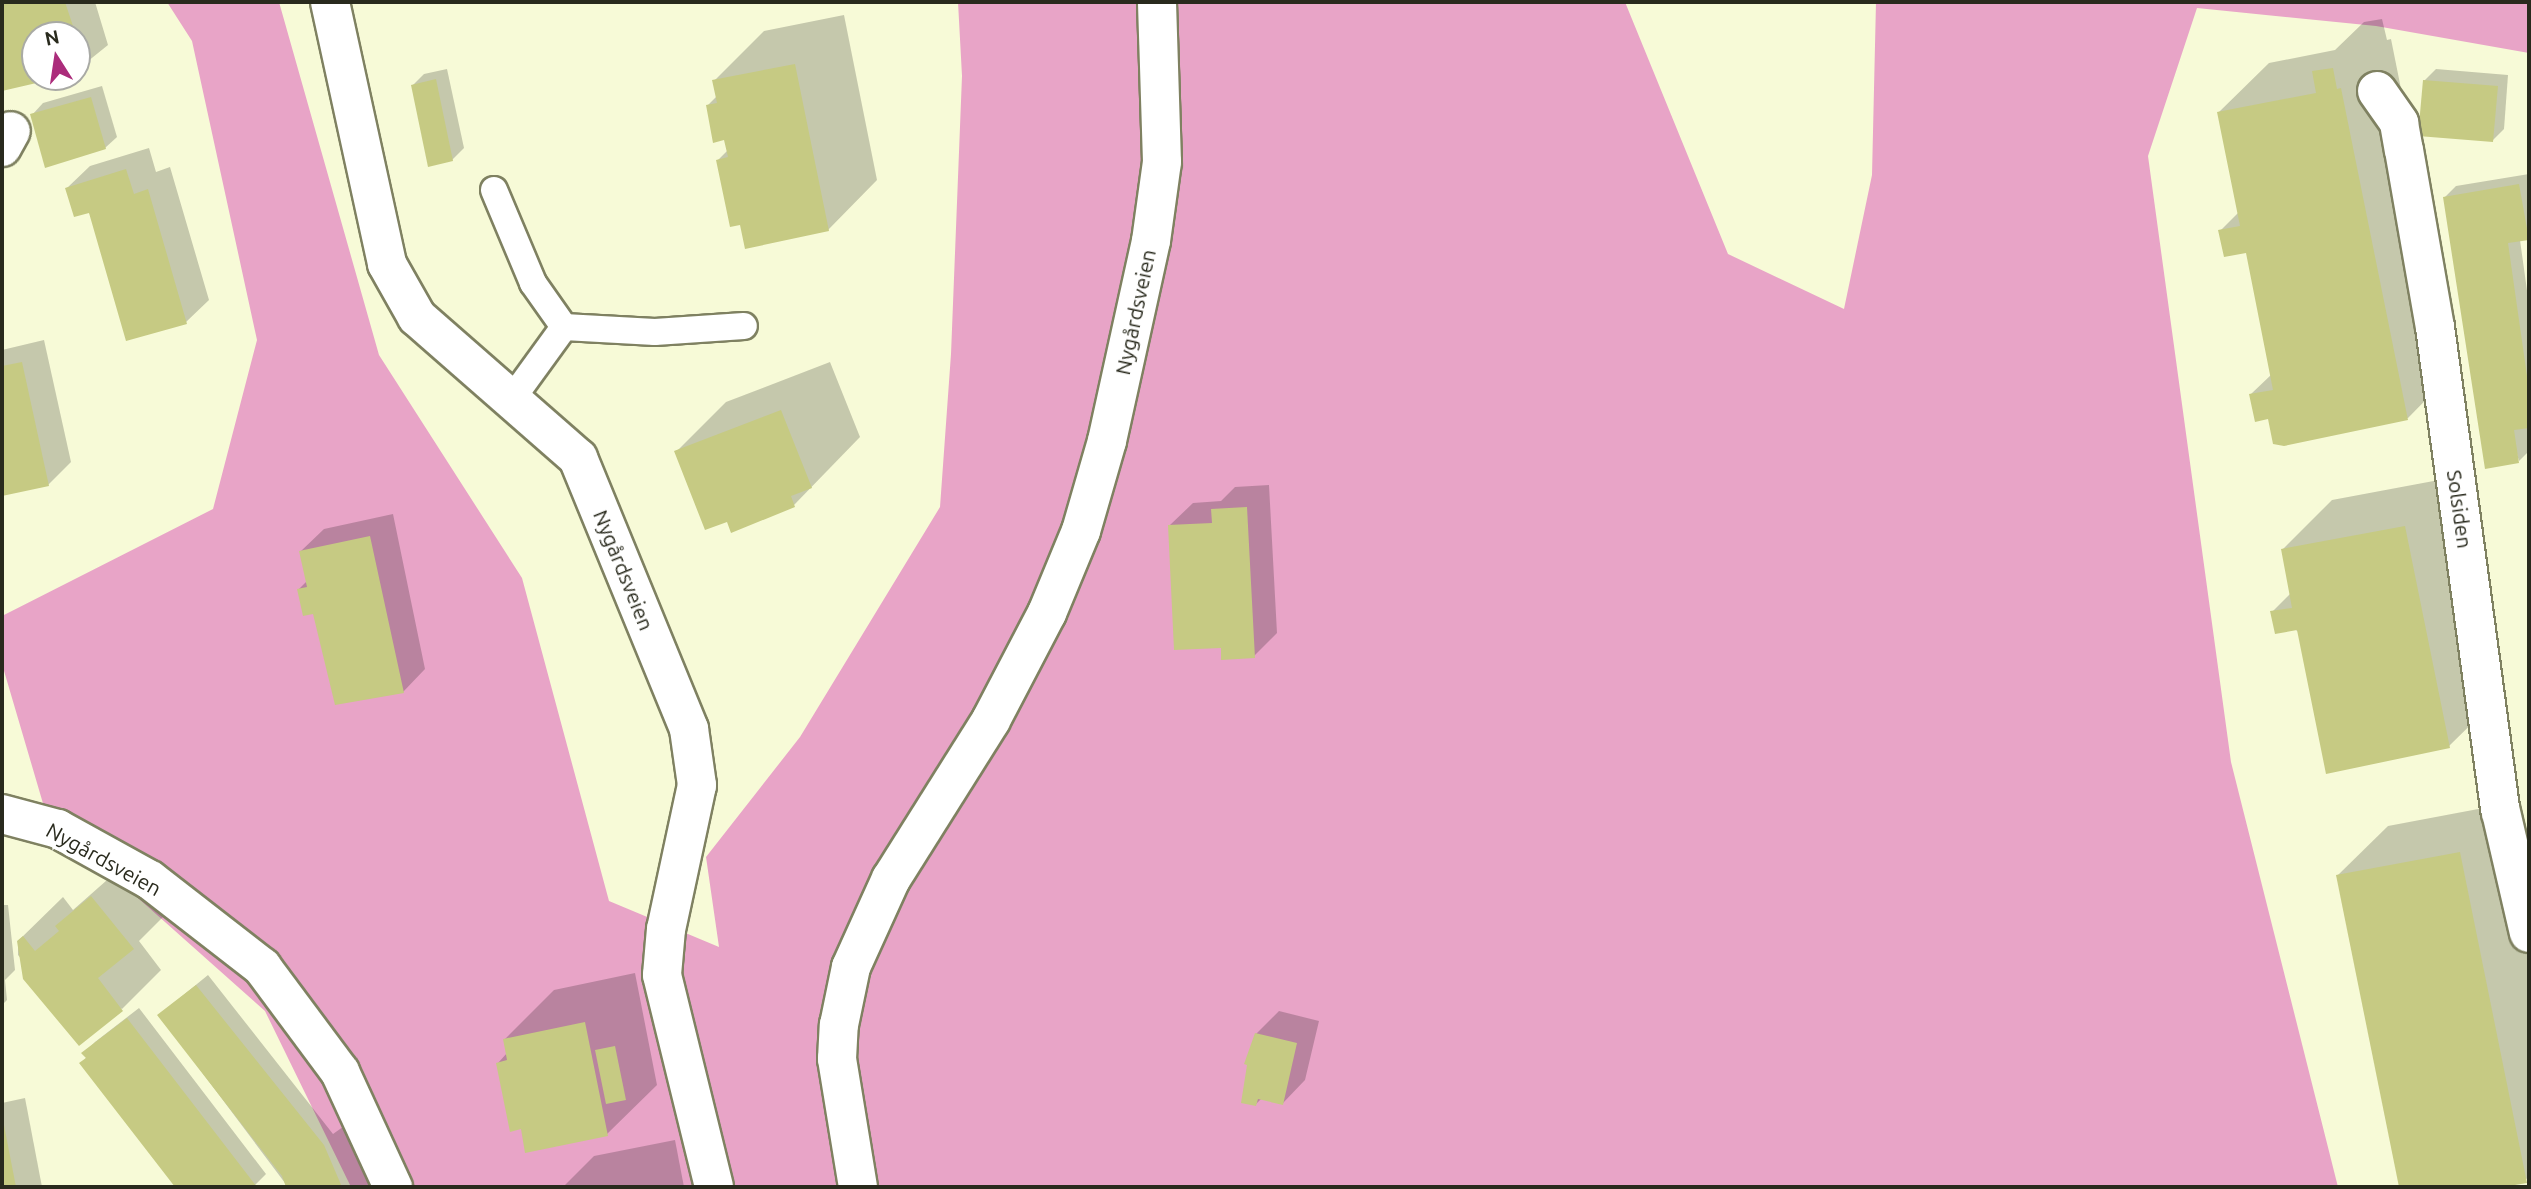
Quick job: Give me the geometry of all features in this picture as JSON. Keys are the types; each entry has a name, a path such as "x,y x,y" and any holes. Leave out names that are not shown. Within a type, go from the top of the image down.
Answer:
{"street":[{"name":"Nygårdsveien","path":"858,1187 837,1059 839,1025 851,967 891,879 991,720 1046,613 1081,531 1107,442 1151,241 1162,162 1157,2"},
{"name":"Nygårdsveien","path":"341,9 387,264 417,317 578,458 689,729 697,785 666,929 662,975 714,1187"},
{"name":"Solsiden","path":"2377,91 2399,123 2404,150 2435,327 2501,812 2529,933"},
{"name":"Nygårdsveien","path":"2,814 58,829 150,880 262,967 340,1072 393,1187"}],"lane":[{"path":"494,190 533,283 564,327"},
{"path":"564,327 655,332 744,326"},
{"path":"511,400 564,327"}],"shaded area":[{"path":"167,2 279,2 379,355 522,578 609,901 719,947 706,857 800,737 940,507 951,354 962,76 958,2 1625,2 1728,254 1844,309 1872,175 1876,2 2529,2 2529,53 2376,26 2197,8 2148,156 2231,762 2338,1187 351,1187 265,1011 47,817 2,664 2,616 213,509 257,340 192,41"}],"building":[{"path":"2,2 65,2 71,21 21,21 21,87 2,91"},
{"path":"795,64 829,231 745,249 740,225 730,227 716,160 728,157 724,140 713,143 706,105 717,103 712,80"},
{"path":"2333,68 2337,89 2341,88 2408,420 2284,446 2273,444 2268,419 2255,422 2249,394 2273,390 2246,253 2224,257 2218,230 2240,226 2217,112 2316,93 2312,71"},
{"path":"436,79 453,161 428,167 411,85"},
{"path":"2423,80 2498,86 2493,142 2418,136"},
{"path":"91,97 106,149 45,168 30,114"},
{"path":"126,169 134,194 148,189 187,324 126,341 89,213 74,217 65,188"},
{"path":"2519,184 2529,240 2508,243 2529,390 2529,428 2514,430 2519,463 2485,469 2443,197"},
{"path":"22,362 49,486 2,496 2,366"},
{"path":"781,410 812,488 791,496 795,507 731,533 727,522 705,530 674,451"},
{"path":"1247,507 1255,658 1221,660 1221,648 1174,650 1168,525 1212,523 1211,509"},
{"path":"2405,526 2450,748 2326,774 2297,630 2275,634 2270,611 2292,608 2281,549"},
{"path":"370,536 404,693 335,705 313,614 303,616 297,589 307,587 299,551"},
{"path":"2460,852 2527,1183 2503,1187 2399,1187 2336,875"},
{"path":"91,896 134,949 98,978 123,1011 79,1046 23,979 17,941 23,936 35,951 59,931 55,926"},
{"path":"196,985 324,1145 342,1187 286,1187 282,1176 157,1015"},
{"path":"127,1018 257,1187 175,1187 79,1063 86,1058 81,1053"},
{"path":"585,1022 608,1136 525,1153 521,1129 510,1132 496,1063 507,1060 503,1039"},
{"path":"1255,1033 1297,1043 1283,1105 1258,1099 1256,1106 1241,1103 1247,1065 1244,1064"},
{"path":"615,1046 626,1100 606,1104 595,1050"},
{"path":"3,1120 16,1187 2,1187"}]}
